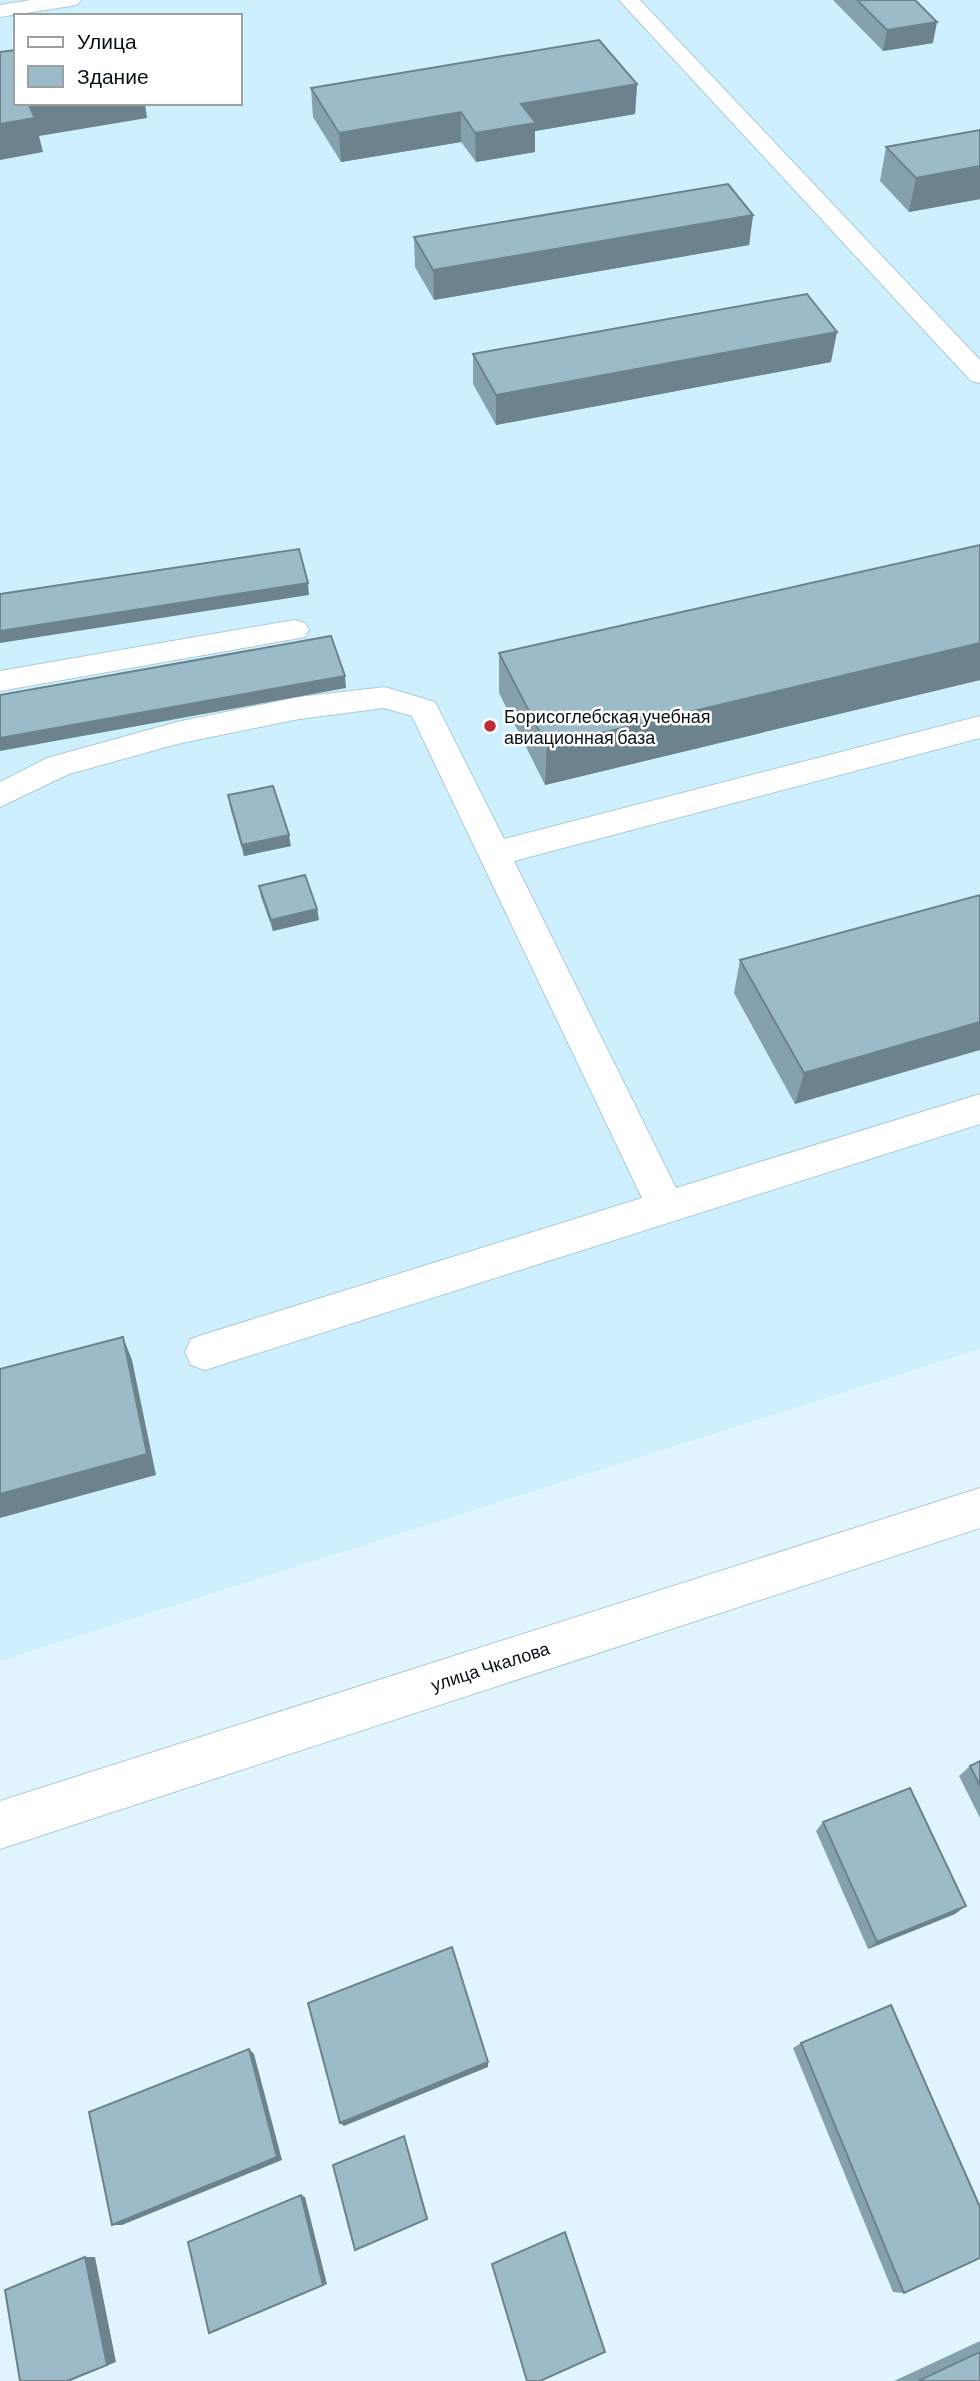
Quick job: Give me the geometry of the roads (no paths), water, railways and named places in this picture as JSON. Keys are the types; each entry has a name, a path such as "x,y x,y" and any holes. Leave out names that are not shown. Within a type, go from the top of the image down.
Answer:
{"street":[{"path":"0,11 71,0"},
{"path":"629,0 980,375"},
{"path":"0,681 294,630"},
{"path":"0,796 58,766 177,733 299,708 385,697 424,709 666,1208"},
{"path":"494,854 980,727"},
{"path":"205,1352 980,1109"},
{"name":"улица Чкалова","path":"0,1825 980,1508"}],"place":[{"name":"Борисоглебская учебная авиационная база","path":"490,726"}]}
